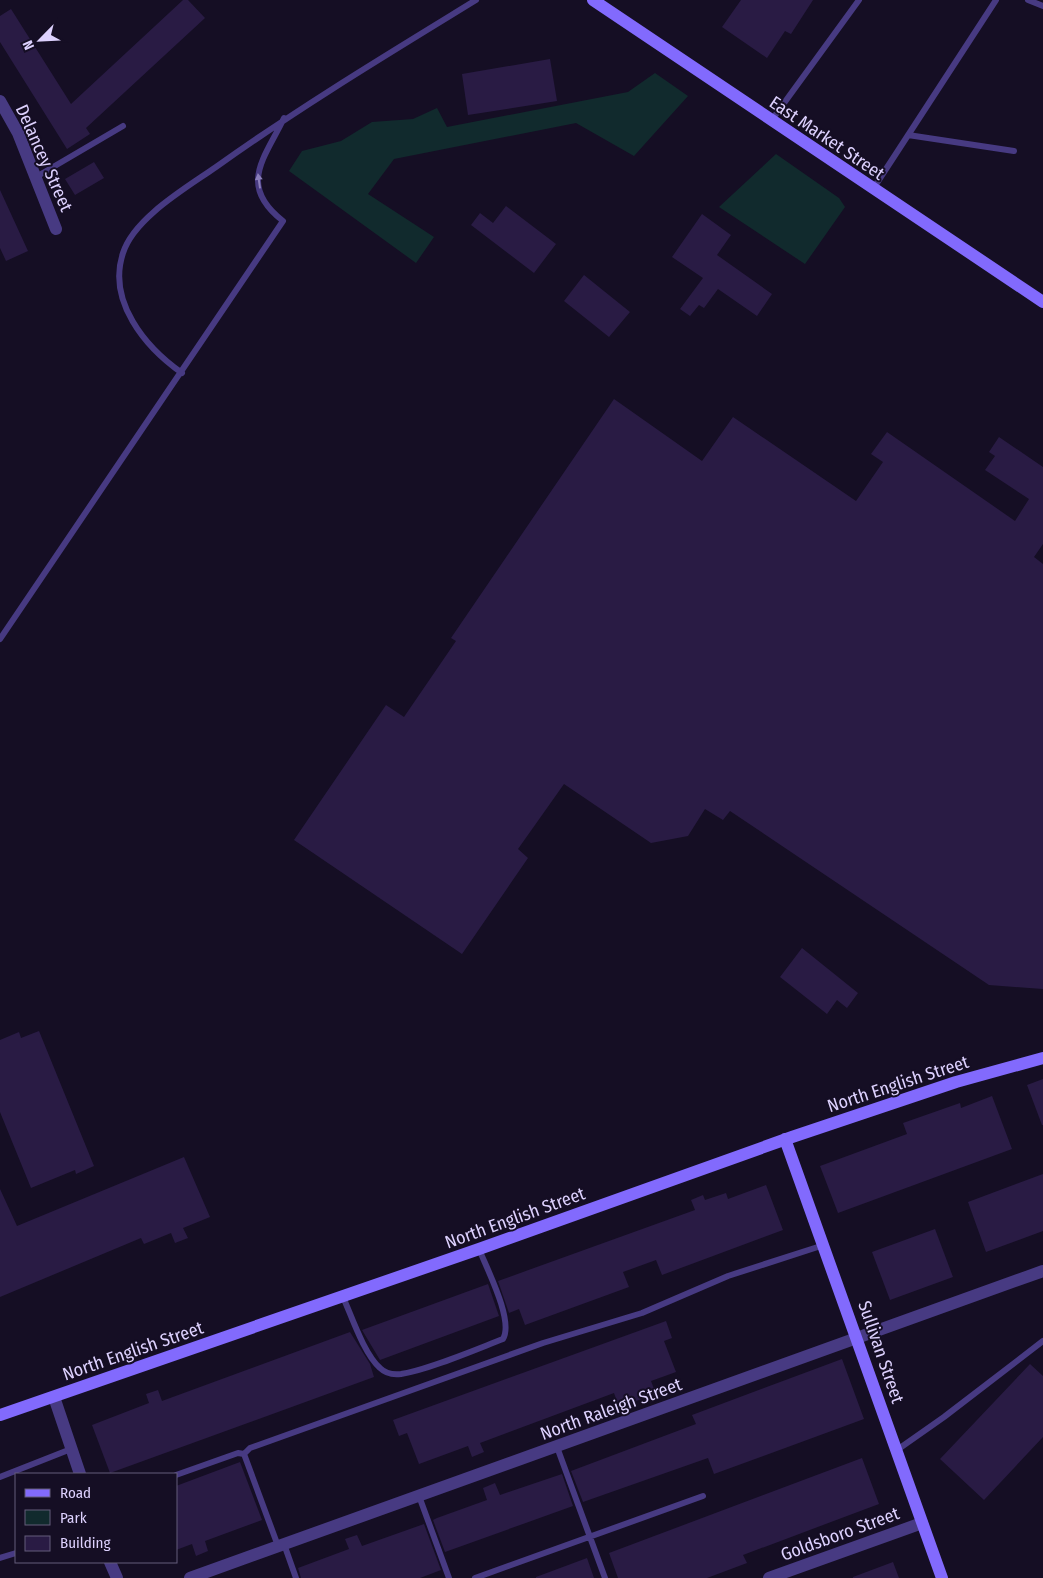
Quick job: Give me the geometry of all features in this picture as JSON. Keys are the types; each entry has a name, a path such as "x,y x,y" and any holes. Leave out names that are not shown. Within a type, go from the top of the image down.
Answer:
{"street":[{"name":"East Market Street","path":"593,0 873,190 1043,302"},
{"name":"Delancey Street","path":"0,101 18,133 56,229"},
{"name":"North English Street","path":"0,1415 343,1297 785,1139 956,1082 1043,1058"},
{"name":"Sullivan Street","path":"785,1139 942,1578"},
{"name":"North Raleigh Street","path":"190,1578 1043,1271"},
{"path":"54,1397 80,1473"},
{"name":"Goldsboro Street","path":"769,1578 922,1523"},
{"path":"110,1563 117,1578"}],"lane":[{"path":"182,373 164,360 134,324 122,298 118,274 123,252 132,234 163,205 284,118 476,0"},
{"path":"771,121 859,0"},
{"path":"873,190 996,0"},
{"path":"1028,0 1043,6"},
{"path":"0,639 182,373 283,221 272,212 262,198 257,176 262,158 284,118"},
{"path":"36,177 123,126"},
{"path":"908,135 1014,151"},
{"path":"244,1454 250,1448 310,1425 543,1343 642,1312 728,1276 824,1245"},
{"path":"343,1297 378,1367 391,1374 402,1374 438,1363 503,1339 506,1333 507,1326 501,1306 479,1249"},
{"path":"897,1450 944,1417 1043,1341"},
{"path":"557,1446 606,1578"},
{"path":"0,1477 71,1449"},
{"path":"178,1474 238,1453 244,1454"},
{"path":"244,1454 296,1578"},
{"path":"419,1496 449,1578"},
{"path":"475,1578 702,1496"},
{"path":"0,1558 15,1553"}],"green space":[{"path":"655,73 688,96 634,156 576,123 394,159 368,194 434,237 416,263 289,171 302,151 341,141 372,122 413,119 437,108 447,127 628,92"},
{"path":"776,154 839,198 845,207 805,264 719,207"}],"building":[{"path":"183,0 188,0 205,18 86,128 90,134 67,149 0,42 0,16 11,9 71,104"},
{"path":"741,0 813,0 791,34 785,31 767,58 722,27"},
{"path":"550,59 557,101 468,115 462,74"},
{"path":"94,162 104,178 75,195 65,179"},
{"path":"0,190 28,251 6,261 0,248"},
{"path":"506,206 556,244 534,273 471,225 480,213 493,223"},
{"path":"702,214 731,235 717,255 772,294 757,316 718,289 704,308 699,305 690,316 680,309 703,278 672,257"},
{"path":"584,275 630,312 609,337 564,301"},
{"path":"614,399 702,461 733,417 856,501 883,462 871,454 887,432 1015,521 1029,499 985,470 995,456 989,452 999,437 1043,467 1043,544 1034,557 1043,564 1043,989 989,985 730,811 723,820 705,809 688,836 651,843 564,784 518,849 528,858 462,954 294,840 386,705 404,717 456,641 451,638"},
{"path":"802,948 858,993 847,1008 837,1000 827,1014 780,977"},
{"path":"39,1031 94,1166 76,1174 75,1170 31,1188 0,1112 0,1040 19,1032 21,1038"},
{"path":"1043,1079 1043,1125 1042,1125 1027,1085"},
{"path":"992,1096 1012,1149 838,1213 820,1166 907,1134 903,1123 960,1103 961,1108"},
{"path":"184,1157 210,1217 183,1228 188,1238 175,1243 171,1233 144,1244 141,1238 0,1297 0,1189 17,1226"},
{"path":"1043,1174 1043,1231 986,1252 968,1202"},
{"path":"766,1185 783,1230 662,1275 656,1260 623,1272 629,1287 525,1325 519,1309 509,1313 498,1281 695,1210 691,1200 703,1195 705,1200 726,1193 728,1199"},
{"path":"935,1229 953,1277 890,1300 872,1252"},
{"path":"488,1284 499,1316 380,1360 362,1330"},
{"path":"666,1321 672,1338 664,1341 676,1372 651,1381 656,1394 619,1407 614,1393 480,1443 484,1452 472,1457 468,1446 419,1464 407,1433 399,1436 393,1420"},
{"path":"350,1332 370,1364 374,1377 110,1473 92,1425 149,1403 146,1394 158,1390 162,1401"},
{"path":"842,1359 864,1419 714,1474 708,1458 583,1502 571,1471 696,1424 692,1415"},
{"path":"1030,1364 1043,1376 1043,1437 984,1500 940,1459"},
{"path":"862,1458 879,1504 743,1555 747,1563 707,1578 618,1578 609,1553"},
{"path":"240,1462 262,1520 205,1541 208,1551 196,1556 192,1544 178,1549 178,1485"},
{"path":"562,1474 573,1506 445,1552 433,1520 487,1500 483,1488 495,1483 500,1495"},
{"path":"424,1524 441,1570 420,1578 301,1578 298,1568 349,1549 345,1539 357,1535 362,1546"},
{"path":"587,1558 594,1578 536,1578 536,1577"},
{"path":"893,1562 899,1578 853,1578 853,1577"}]}
